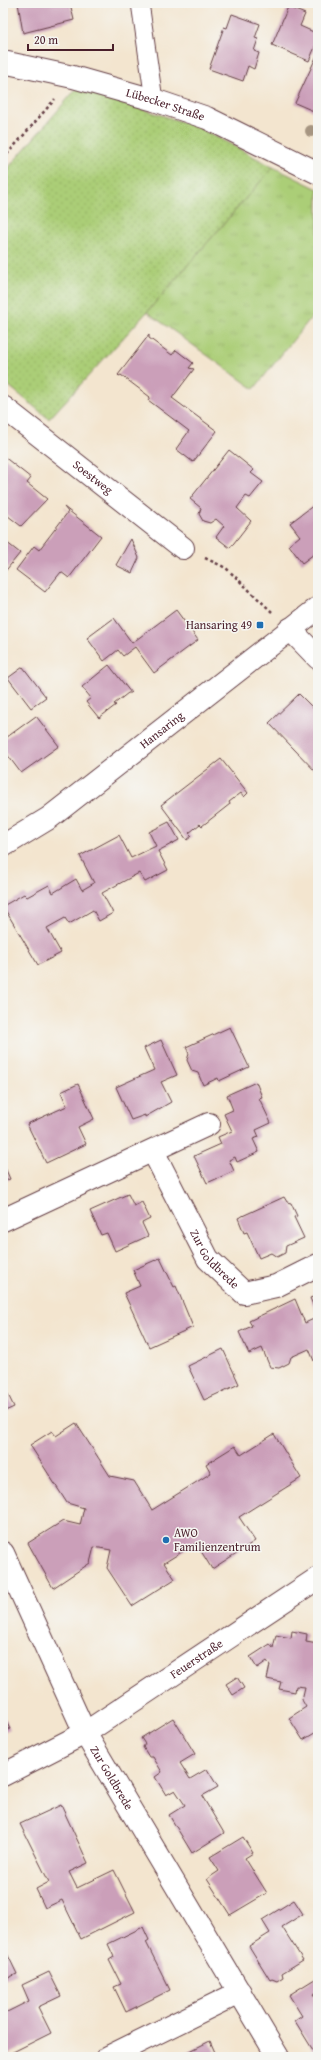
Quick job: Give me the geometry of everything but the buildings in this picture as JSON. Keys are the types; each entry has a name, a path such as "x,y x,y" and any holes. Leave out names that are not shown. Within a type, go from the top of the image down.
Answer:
{"street":[{"name":"Lübecker Straße","path":"3,62 73,77 154,100 207,118 318,173"},
{"name":"Soestweg","path":"3,407 183,548"},
{"name":"Hansaring","path":"3,846 49,818 318,608"},
{"path":"290,629 318,658"},
{"path":"3,1220 209,1124"},
{"name":"Zur Goldbrede","path":"153,1151 208,1259 244,1293 276,1286 318,1266"},
{"name":"Zur Goldbrede","path":"3,1553 85,1733 278,2057"},
{"name":"Feuerstraße","path":"3,1775 85,1733 315,1587"},
{"path":"108,2057 240,1992"}],"lane":[{"path":"140,3 154,100"}],"path":[{"path":"3,159 73,77"},
{"path":"183,548 226,568 290,629"}],"green space":[{"path":"77,88 198,127 273,167 147,312 49,419 3,381 3,174"},
{"path":"273,167 318,189 318,309 254,389 147,312"}],"place":[{"name":"Hansaring 49","path":"260,625"},
{"name":"AWO Familienzentrum","path":"166,1540"}]}
